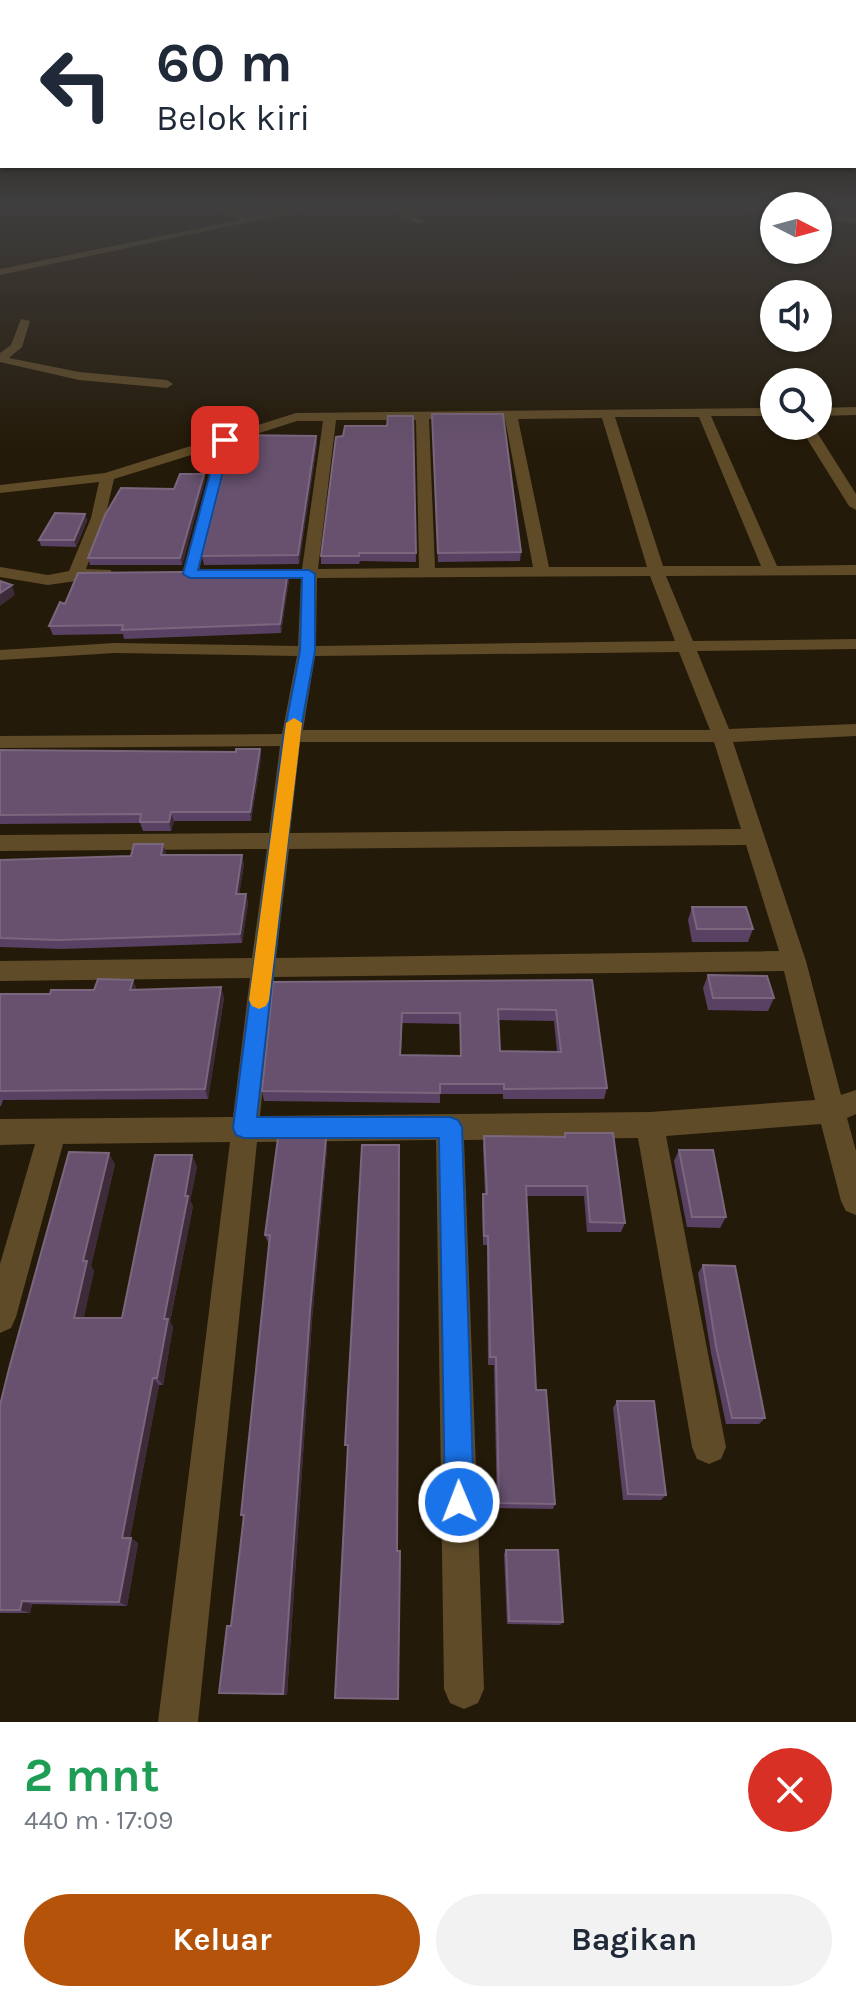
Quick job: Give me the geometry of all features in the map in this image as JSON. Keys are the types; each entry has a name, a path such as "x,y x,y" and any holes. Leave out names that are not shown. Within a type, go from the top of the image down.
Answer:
{"street":[{"path":"0,359 16,347 25,321"},
{"path":"0,359 115,382 167,384"},
{"path":"832,412 856,411"},
{"path":"703,412 771,571"},
{"path":"0,489 107,477 296,417 760,412"},
{"path":"607,413 657,573 720,736 844,1107 856,1201"},
{"path":"511,414 542,574"},
{"path":"422,415 427,573"},
{"path":"178,1722 263,969 292,738 307,651 309,574 330,416"},
{"path":"190,574 225,440"},
{"path":"815,440 856,506"},
{"path":"76,574 98,518 107,477"},
{"path":"249,574 856,570"},
{"path":"0,572 48,580 76,574 129,573"},
{"path":"0,655 128,648 307,651 856,644"},
{"path":"0,742 720,736 855,732"},
{"path":"0,843 754,837"},
{"path":"0,971 794,961"},
{"path":"0,1132 650,1125 844,1107"},
{"path":"650,1125 709,1447"},
{"path":"450,1127 464,1689"},
{"path":"0,1317 53,1131"}],"building":[{"path":"432,414 503,414 521,552 438,553"},
{"path":"388,416 413,416 416,553 321,556 336,437 343,436 345,426 387,426"},
{"path":"241,435 316,436 298,555 202,556 223,472"},
{"path":"180,474 204,474 180,558 88,558 105,515 121,488 174,489"},
{"path":"55,513 85,514 74,540 39,540"},
{"path":"288,571 280,624 122,630 123,625 49,626 60,602 65,604 78,573"},
{"path":"0,581 12,585 0,593"},
{"path":"236,749 260,749 250,812 171,812 169,822 140,822 141,814 0,815 0,750 236,752"},
{"path":"134,844 163,844 161,855 242,855 236,894 246,894 240,934 58,940 0,938 0,860 131,856"},
{"path":"692,907 746,907 753,929 697,929"},
{"path":"708,975 767,976 774,998 713,998"},
{"path":"98,979 133,980 130,990 221,987 205,1089 0,1091 0,994 94,990"},
{"path":"592,980 607,1088 504,1089 504,1084 440,1084 440,1093 262,1091 273,982","holes":["498,1009 556,1010 561,1052 500,1051","402,1013 460,1013 461,1056 400,1055"]},
{"path":"565,1133 613,1133 625,1223 590,1222 587,1186 526,1186 536,1390 546,1390 555,1504 499,1503 496,1357 490,1357 488,1236 484,1236 483,1194 487,1194 484,1136 565,1137"},
{"path":"278,1138 326,1138 310,1311 283,1694 219,1693 227,1626 231,1626 244,1515 241,1515 270,1235 265,1235"},
{"path":"362,1145 399,1145 398,1699 335,1698"},
{"path":"679,1150 713,1150 726,1217 692,1217"},
{"path":"69,1152 109,1153 83,1261 87,1261 74,1318 122,1318 155,1155 192,1155 185,1196 188,1196 164,1319 168,1319 157,1378 153,1378 122,1538 131,1538 119,1602 22,1601 20,1610 0,1610 0,1405"},
{"path":"703,1265 735,1266 765,1418 732,1418"},
{"path":"617,1401 654,1401 666,1495 628,1494"},
{"path":"506,1550 558,1550 563,1622 509,1621"}],"slow traffic":[{"path":"259,1000 294,723"}],"route":[{"path":"225,440 190,574 309,574 307,651 291,740 244,1128 450,1127 459,1502"}]}
